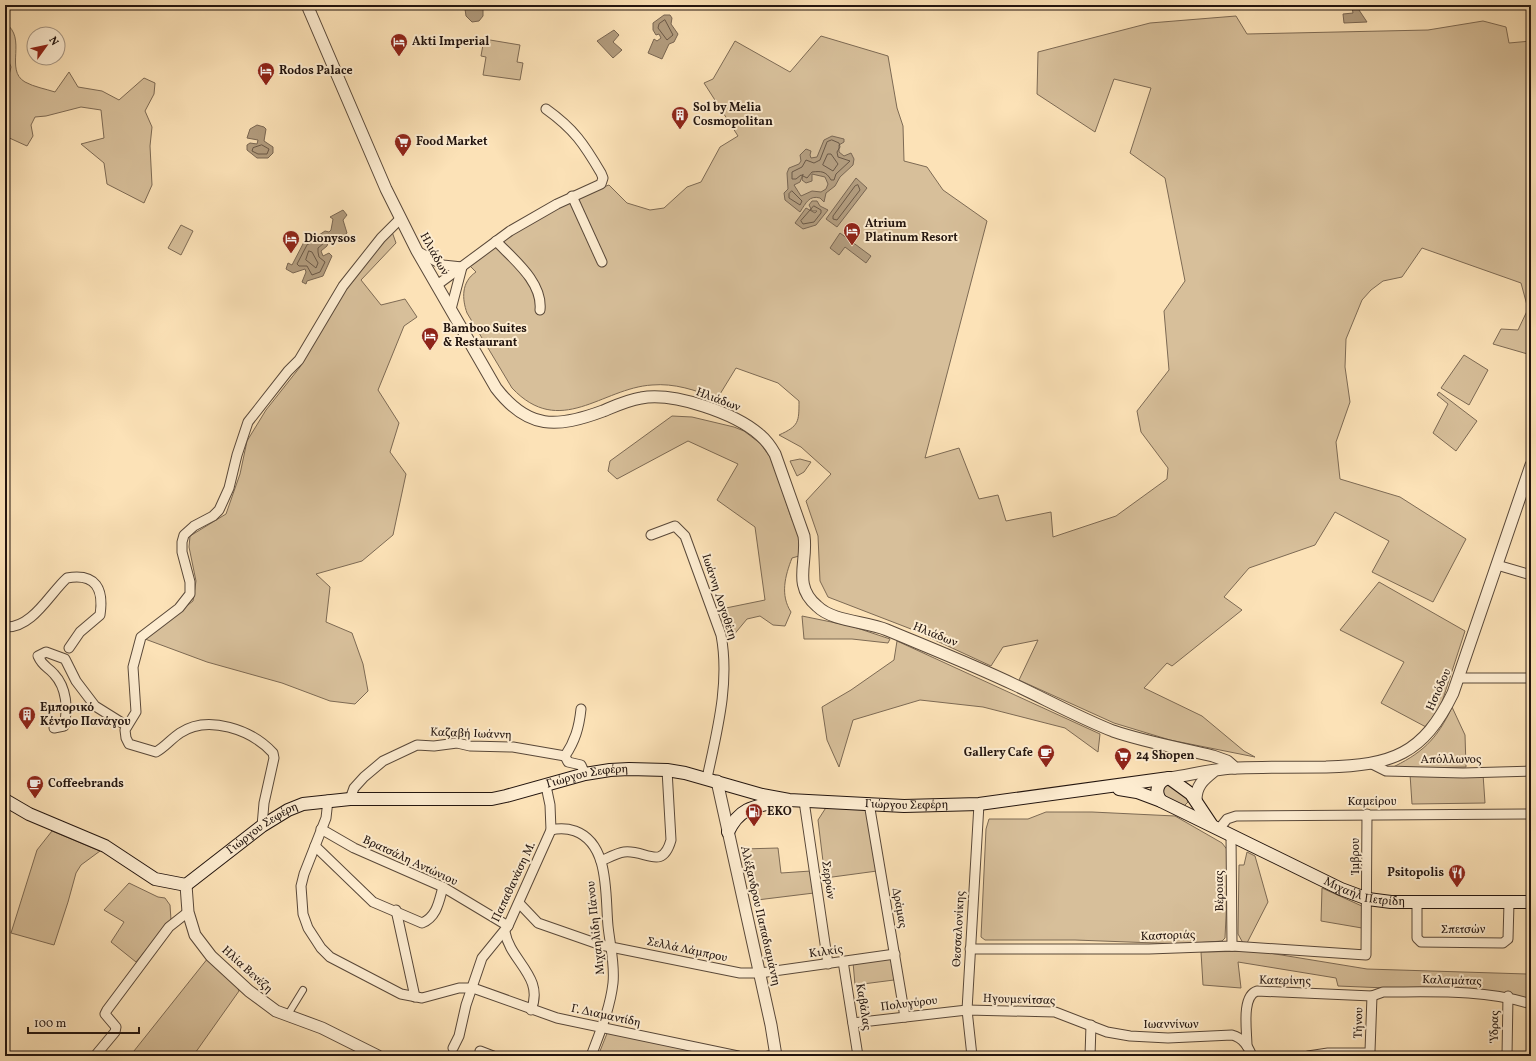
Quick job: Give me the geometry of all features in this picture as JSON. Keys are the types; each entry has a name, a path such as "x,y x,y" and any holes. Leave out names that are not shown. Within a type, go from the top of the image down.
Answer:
{"main road":[{"name":"Γιώργου Σεφέρη","path":"186,885 262,826 295,807 328,800 475,800 506,796 585,774 610,770 667,770 789,800 904,806 979,804 1168,778"},
{"path":"1161,801 1157,794 1158,787 1162,780 1168,778 1189,791 1216,827"},
{"name":"Μιχαήλ Πετρίδη","path":"1105,787 1137,792 1161,801 1341,889 1368,899 1417,904 1531,902"},
{"path":"5,800 29,814 105,846 155,879 186,885"},
{"path":"728,832 733,820 747,809 789,800"},
{"path":"1183,812 1194,809 1196,800"}],"street":[{"name":"Ηλιάδων","path":"306,5 371,157 401,218 451,310 499,392 510,405 532,419 553,423 586,417 632,400 643,398 663,398 691,403 713,410 742,424 760,435 768,443 775,454 804,536 805,545 801,571 802,584 811,600 824,612 835,617 872,624 967,663 1111,730 1227,760 1236,768"},
{"path":"437,285 510,231 572,196 601,184 603,178 584,143 566,123 546,109"},
{"path":"572,196 602,262"},
{"path":"262,826 264,803 274,758 273,753 268,747 235,729 217,723 187,729 156,752 129,744 126,738 125,730 136,712 133,668 141,637 179,608 190,594 190,582 182,552 184,535 190,529 213,516 219,510 229,488 237,455 248,422 288,371 299,360 343,286 381,238 401,218"},
{"path":"496,241 522,267 536,287 541,301 540,310"},
{"path":"418,251 443,265 462,267"},
{"path":"451,310 462,267"},
{"name":"Ησιόδου","path":"1218,770 1236,768 1352,766 1372,764 1391,759 1402,753 1424,736 1439,720 1459,678 1531,465"},
{"name":"Ιωάννη Λογοθέτη","path":"652,535 675,526 685,536 721,635 723,648 722,697 712,780"},
{"path":"1497,565 1531,575"},
{"path":"5,627 11,627 28,620 67,578 76,576 87,578 96,584 101,592 100,615 80,632 70,648"},
{"path":"54,728 64,726 67,713 63,690 54,674 42,665 38,656 46,652 65,659 76,681 96,706 127,726"},
{"path":"1459,678 1531,678"},
{"path":"565,756 574,743 582,709"},
{"name":"Καζαβή Ιωάννη","path":"350,799 354,788 364,777 383,761 417,745 434,746 457,743 470,746 513,747 565,756 568,762 581,765 585,774"},
{"path":"1196,800 1196,792 1200,783 1218,770 1221,761 1213,756"},
{"name":"Απόλλωνος","path":"1372,764 1386,771 1463,773 1531,771"},
{"path":"601,861 623,852 655,858 668,851 671,840 667,770"},
{"name":"Γιώργου Σεφέρη","path":"1168,778 1218,770"},
{"name":"Αλέξανδρου Παπαδιαμάντη","path":"712,780 728,832 760,973 773,1056"},
{"name":"Παπαθανάση Μ.","path":"453,1048 459,1036 466,1005 482,958 506,929 551,830 550,805 546,786"},
{"path":"328,800 326,818 304,874 301,886 303,914 308,928 321,948 330,957 390,989 415,997 430,996 459,988 473,988"},
{"name":"Σερρών","path":"804,801 828,964"},
{"name":"Δράμας","path":"869,803 905,1017"},
{"name":"Θεσσαλονίκης","path":"972,1056 967,1010 979,804"},
{"name":"Ίμβρου","path":"1366,955 1368,899 1367,814"},
{"name":"Καμείρου","path":"1216,827 1227,819 1236,816 1531,814"},
{"name":"Μιχαηλίδη Πάνου","path":"551,830 560,828 569,829 586,836 596,848 601,861 613,982 607,1015 591,1056"},
{"name":"Βρατσάλη Αντώνιου","path":"321,829 354,848 443,887 506,929"},
{"name":"Βέροιας","path":"1231,835 1232,946"},
{"path":"315,846 373,902 396,910 422,923 427,921 437,910 443,887"},
{"name":"Ηλία Βενέζη","path":"186,885 188,912 195,935 212,956 261,1002 287,1016 329,1031 378,1056"},
{"name":"Σελλά Λάμπρου","path":"519,903 538,923 601,945 740,973 760,973"},
{"name":"Σπετσών","path":"1417,904 1417,938 1421,942 1504,942 1508,939 1509,903"},
{"path":"396,910 415,997"},
{"path":"95,1056 115,1032 116,1028 105,1014 107,1010 169,927 188,912"},
{"path":"506,929 506,941 526,970 535,993 535,1001 531,1010"},
{"name":"Καστοριάς","path":"970,949 1148,949 1232,946 1366,955"},
{"name":"Κιλκίς","path":"760,973 895,954"},
{"name":"Καβάλας","path":"843,961 858,1056"},
{"name":"Γ. Διαμαντίδη","path":"473,988 531,1010 602,1028 738,1056"},
{"path":"287,1016 303,990"},
{"name":"Κατερίνης","path":"1247,1046 1247,1003 1248,998 1254,992 1261,991 1372,996"},
{"name":"Καλαμάτας","path":"1372,996 1383,992 1471,993 1508,996 1531,1004"},
{"name":"Τήνου","path":"1308,1056 1328,1053 1367,1053 1370,1051 1372,996"},
{"name":"Ύδρας","path":"1507,1056 1508,996"},
{"name":"Πολυγύρου","path":"854,1023 967,1010"},
{"name":"Ηγουμενίτσας","path":"967,1010 1055,1012 1091,1025"},
{"path":"1090,1056 1091,1025"},
{"name":"Ιωαννίνων","path":"1091,1025 1107,1032 1130,1036 1168,1038 1232,1035 1238,1037 1247,1046"},
{"path":"1247,1046 1252,1056"},
{"path":"480,1051 493,1056"}],"shaded area":[{"path":"1236,16 1247,34 1428,30 1483,21 1506,27 1509,43 1531,41 1531,355 1493,344 1501,329 1518,330 1528,309 1521,283 1422,248 1402,277 1383,281 1371,290 1362,300 1346,339 1345,367 1350,402 1336,442 1340,479 1400,497 1466,539 1433,602 1372,572 1389,541 1335,512 1315,545 1249,568 1224,597 1242,610 1172,666 1167,663 1144,688 1202,716 1244,751 1255,757 1170,740 1114,723 1019,680 1038,640 1003,647 991,666 911,629 828,597 820,581 818,536 806,501 831,474 801,447 779,435 794,426 799,414 799,401 778,383 736,368 717,399 685,388 668,385 652,385 634,388 581,407 564,410 547,409 530,403 512,388 467,313 464,302 465,286 471,276 476,272 470,266 504,239 568,200 609,185 627,203 650,210 664,208 687,187 701,182 720,147 738,136 704,83 713,79 735,41 790,72 821,36 888,56 897,108 903,126 904,161 927,167 943,190 987,221 925,458 959,448 979,499 998,495 1006,521 1051,512 1053,537 1116,516 1167,479 1168,468 1141,432 1137,411 1169,370 1164,311 1185,281 1165,178 1130,153 1151,88 1114,79 1095,132 1037,94 1038,52 1150,23"},
{"path":"5,23 12,29 15,37 16,70 19,77 32,85 55,92 69,72 78,87 102,91 119,100 144,78 155,83 154,94 145,111 152,127 150,146 152,185 144,203 107,184 104,163 81,144 104,138 101,110 81,107 46,116 35,117 31,125 33,136 27,146 5,136 5,80 8,79 11,67 5,52"},
{"path":"484,39 520,45 517,62 523,63 520,80 483,75 486,57 481,56"},
{"path":"181,225 193,231 181,255 168,248"},
{"path":"390,226 396,243 361,280 381,305 405,299 417,317 404,326 378,390 399,423 390,452 406,474 393,535 362,561 316,574 330,587 326,622 352,633 363,664 368,691 355,704 330,701 282,683 207,662 145,639 193,601 196,581 189,547 190,536 226,514 240,474 247,441 266,410 300,367 342,289"},
{"path":"1464,355 1488,370 1469,405 1441,388"},
{"path":"1439,392 1477,421 1456,451 1433,433 1448,404 1437,395"},
{"path":"672,416 692,417 734,427 744,431 761,444 772,460 792,520 801,534 799,556 792,558 787,572 785,592 791,612 785,626 773,625 760,616 747,619 732,637 721,609 765,600 755,527 717,500 738,464 688,441 617,479 608,471 610,461"},
{"path":"800,459 811,462 804,472 797,476 790,461"},
{"path":"1379,582 1465,631 1441,705 1426,727 1381,703 1404,662 1340,630"},
{"path":"802,616 851,626 890,639 888,643 852,639 804,639"},
{"path":"897,641 1100,734 1098,752 1065,728 983,707 920,700 853,720 839,767 827,740 822,707 851,690 894,660"},
{"path":"1452,707 1465,735 1466,767 1389,769 1410,758 1427,745 1446,719"},
{"path":"1410,774 1483,774 1485,803 1412,804"},
{"path":"1168,783 1186,796 1188,802 1184,806 1164,798 1160,789"},
{"path":"827,806 867,807 877,871 825,878 818,820"},
{"path":"1046,812 1092,812 1175,816 1222,843 1229,852 1225,938 1222,941 1182,944 1075,940 985,940 981,937 986,829 989,819 1028,819"},
{"path":"52,831 100,851 81,865 76,873 54,945 11,933 37,850"},
{"path":"778,848 781,873 811,871 814,893 757,900 743,849"},
{"path":"1247,852 1255,856 1268,902 1247,943 1243,943 1238,934 1239,865 1244,865"},
{"path":"129,883 158,897 165,898 170,905 171,920 136,962 111,942 124,922 104,910"},
{"path":"1322,888 1364,907 1362,928 1321,921"},
{"path":"1257,951 1367,969 1527,974 1531,976 1531,1001 1508,993 1338,986 1336,978 1238,962 1241,988 1203,985 1201,952"},
{"path":"891,957 894,980 855,985 853,962"},
{"path":"208,958 236,984 239,991 193,1056 130,1056"},
{"path":"608,1031 731,1056 598,1056"}],"water":[{"path":"468,5 487,5 483,9 483,16 479,21 472,22 466,16 465,9"},
{"path":"1352,7 1357,7 1367,22 1344,23 1343,14 1353,13"},
{"path":"664,15 670,15 672,18 671,24 678,34 674,42 669,44 662,59 648,53 654,39 657,41 661,38 659,34 656,35 653,30 653,23"},
{"path":"614,30 619,35 613,42 622,50 613,58 597,41"},
{"path":"257,125 266,129 264,141 273,147 273,153 268,158 257,158 247,150 247,145 250,143 257,144 258,140 247,138 250,129"},
{"path":"832,136 844,139 844,142 839,145 839,152 844,156 851,153 854,159 853,165 840,177 835,186 826,193 824,202 820,198 816,197 810,199 800,212 785,200 784,193 788,189 787,173 789,168 799,164 801,161 800,155 806,149 811,151 811,158 817,157 824,140","holes":["803,174 802,180 806,183 812,181 812,174 825,177 828,184 826,189 821,192 812,191 801,196 794,185 800,182"]},
{"path":"856,178 867,188 837,227 826,219"},
{"path":"812,201 817,201 820,206 828,210 816,225 803,229 795,223 806,208 815,213 817,211 812,211 809,205"},
{"path":"343,210 347,215 343,220 347,233 337,241 332,238 329,239 327,246 321,251 323,256 329,253 332,256 323,276 307,281 306,284 302,282 306,272 305,269 293,273 286,269 288,263 292,265 304,242 309,238 313,239 325,231 329,232 331,230 333,219 330,217"},
{"path":"840,233 871,256 866,263 845,247 839,255 830,248"}],"place":[{"name":"Akti Imperial","path":"399,57"},
{"name":"Rodos Palace","path":"266,86"},
{"name":"Sol by Melia Cosmopolitan","path":"680,130"},
{"name":"Food Market","path":"403,157"},
{"name":"Atrium Platinum Resort","path":"852,246"},
{"name":"Dionysos","path":"291,254"},
{"name":"Bamboo Suites & Restaurant","path":"430,351"},
{"name":"Εμπορικό Κέντρο Πανάγου","path":"27,730"},
{"name":"Gallery Cafe","path":"1046,768"},
{"name":"24 Shopen","path":"1123,771"},
{"name":"Coffeebrands","path":"35,799"},
{"name":"EKO","path":"754,827"},
{"name":"Psitopolis","path":"1457,888"}]}
